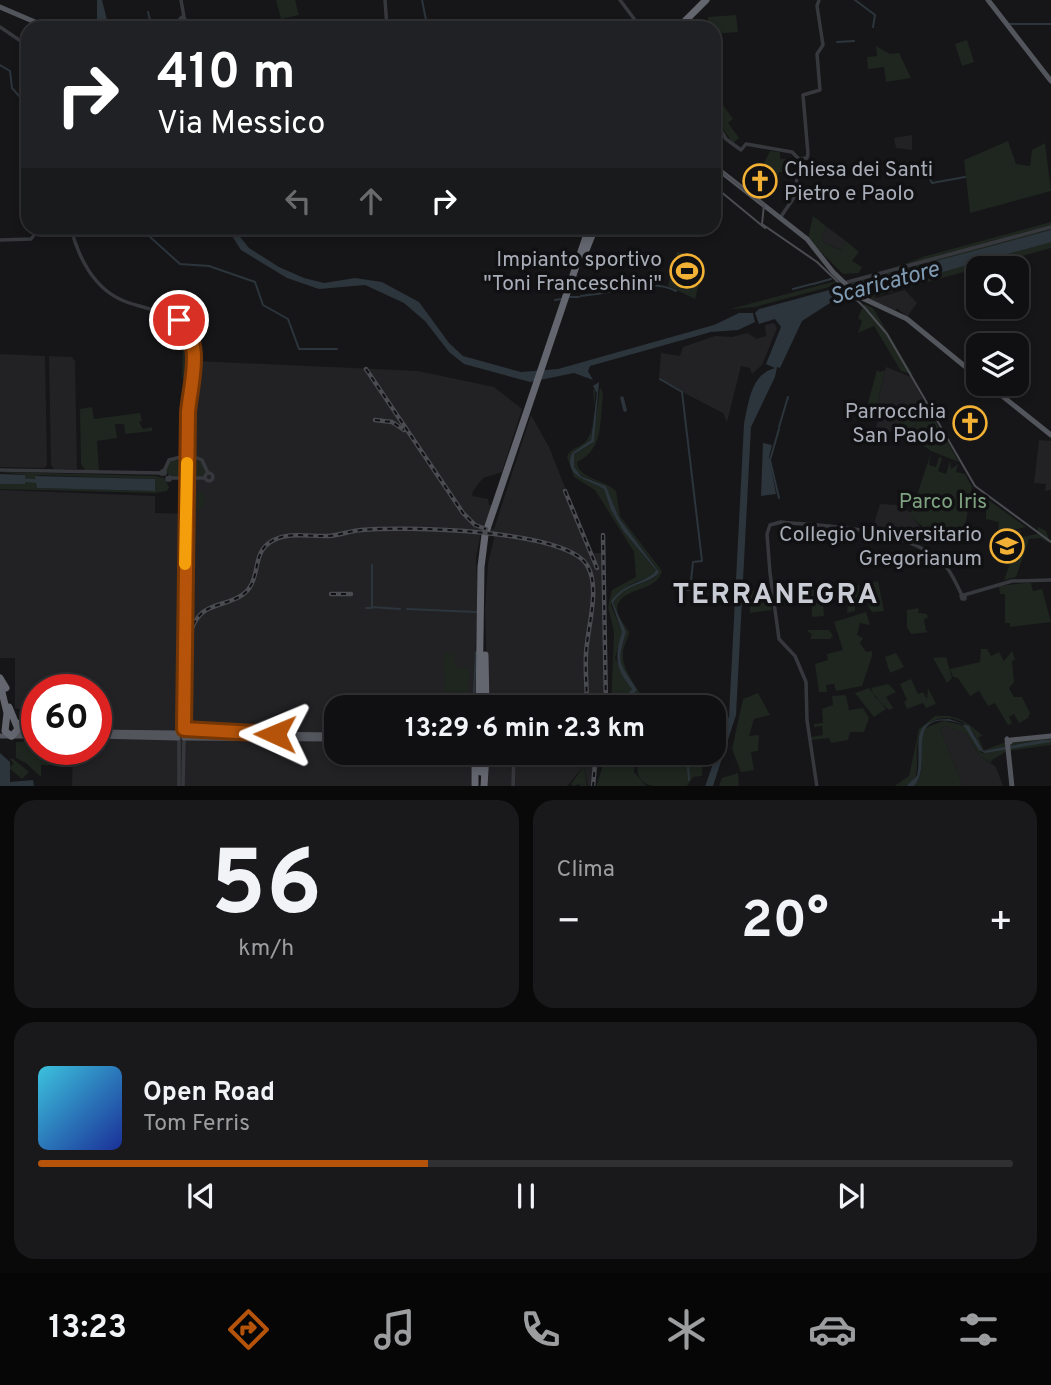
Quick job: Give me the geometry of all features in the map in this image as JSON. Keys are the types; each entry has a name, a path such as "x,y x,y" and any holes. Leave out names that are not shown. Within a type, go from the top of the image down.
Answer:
{"highway":[{"path":"684,21 704,0"},
{"path":"481,695 482,567 486,535 587,235"},
{"path":"0,678 18,730 4,735"},
{"path":"3,688 6,707 4,735"},
{"path":"4,735 6,707"},
{"path":"15,720 21,724"},
{"path":"480,765 480,786"}],"main road":[{"path":"988,0 1051,81"},
{"path":"1,6 34,21"},
{"path":"721,172 814,246 846,285 859,296 906,319 966,367"},
{"path":"1002,396 1051,435"},
{"path":"112,734 162,732 202,737 324,737"},
{"path":"112,735 149,737 210,733 324,737"},
{"path":"1012,786 1009,744 1050,736"}],"street":[{"path":"181,0 183,20"},
{"path":"384,0 386,21"},
{"path":"620,0 636,21"},
{"path":"721,130 728,141 742,150 746,144 765,150 790,151 799,159 807,159 803,95 820,90 817,54 823,43 817,6 819,0"},
{"path":"0,27 21,41"},
{"path":"780,218 794,198 799,159"},
{"path":"846,285 1051,227"},
{"path":"0,240 28,239 32,235"},
{"path":"73,235 80,259 110,293 123,301 174,318 190,336 192,357 185,496 181,786"},
{"path":"163,473 169,460 183,456 187,443"},
{"path":"0,470 163,473 169,478 207,476 202,460 190,455 187,443"},
{"path":"178,458 183,460 186,474"},
{"path":"186,474 190,461 195,458"},
{"path":"817,786 806,717 806,680 794,655 779,641 767,534 770,525 777,522 866,530 899,540 934,556 944,564 964,596 1016,580 1051,580"},
{"path":"162,732 177,731 182,717"},
{"path":"182,717 187,731 210,733"},
{"path":"181,735 181,786"},
{"path":"149,737 176,739 180,756"},
{"path":"183,748 186,739 202,737"},
{"path":"513,786 514,765"}],"shaded area":[{"path":"912,135 912,150 896,148 894,138"},
{"path":"827,227 846,241 842,250 824,243 821,237"},
{"path":"905,290 917,303 907,317 897,308 895,311 870,299 870,296 876,298"},
{"path":"774,323 777,328 762,365 752,374 750,368 741,366 727,422 723,413 659,380 661,353 680,356 683,347 715,336 732,337 748,333 756,339 766,336 765,325"},
{"path":"0,354 45,356 47,465 44,468 0,467"},
{"path":"49,356 72,357 75,361 77,469 54,469 51,465"},
{"path":"196,361 418,371 494,387 522,409 502,472 483,478 472,496 488,499 489,505 493,505 487,527 494,529 531,415 549,447 591,553 602,553 608,695 488,695 485,608 488,564 495,534 481,532 476,557 478,607 473,695 324,695 324,765 471,765 471,786 72,786 73,765 112,765 112,674 21,674 21,710 15,708 15,658 0,658 0,490 155,496 155,513 191,514"},
{"path":"886,367 911,377 923,400 912,437 876,428 878,420 874,418"},
{"path":"1039,440 1051,441 1051,490 1045,491 1046,484 1034,483"},
{"path":"880,504 896,505 912,513 911,516 924,531 918,546 872,530"},
{"name":"Collegio Universitario Gregorianum","path":"1021,530 1012,562 995,557 1001,536 1007,531"},
{"path":"946,726 967,734 980,756 996,767 1003,786 963,786 940,729"},
{"path":"488,765 598,765 595,786 588,786 584,766 567,786 487,786"}],"green space":[{"path":"276,0 295,0 299,15 281,19"},
{"path":"736,15 738,32 721,33 721,21 708,21 708,17"},
{"path":"967,40 974,62 962,66 955,44"},
{"path":"876,46 890,54 899,53 911,78 886,82 884,67 868,69 867,57 877,56"},
{"path":"723,105 733,119 728,123 739,138 733,143 721,127"},
{"path":"1008,141 1016,164 1030,166 1032,150 1045,143 1051,191 970,213 964,160"},
{"path":"770,151 780,152 780,159 787,159 786,172 779,172 775,182 766,177 769,172 762,167"},
{"path":"813,216 827,227 821,237 824,243 841,250 846,241 859,252 852,261 862,267 859,273 843,274 808,239"},
{"path":"1051,222 1051,248 1022,256 966,256 966,271 866,299 849,284 926,256"},
{"name":"Impianto sportivo \"Toni Franceschini\"","path":"677,252 700,258 698,263 704,265 695,299 668,286"},
{"path":"836,281 840,284 755,307 730,309"},
{"path":"864,304 873,308 913,375 901,371 874,326 858,333 862,321 858,318"},
{"path":"150,309 179,320 189,336 185,387 182,376 183,330 149,326 158,321"},
{"path":"877,370 885,370 875,414 866,410"},
{"path":"600,387 603,394 599,433 592,449 577,462 578,468 616,491 620,516 662,571 654,583 621,599 617,606 618,615 613,604 617,597 627,589 656,577 658,570 619,518 606,486 578,474 574,467 574,454 593,443"},
{"path":"906,400 904,410 917,413 912,434 899,431 901,425 898,424"},
{"path":"923,400 959,462 931,451 912,438"},
{"path":"92,407 94,419 140,413 142,421 139,422 143,429 152,427 152,431 125,434 124,424 115,424 117,438 97,441 99,473 85,470 81,464 80,409"},
{"path":"592,425 591,440 571,454 573,470 580,477 604,489 611,510 624,532 656,570 651,577 622,590 611,605 622,632 615,658 632,689 627,695 611,695 614,632 608,607 612,590 636,577 634,552 595,490 574,477 567,457 588,438"},
{"name":"Parco Iris","path":"931,453 929,465 936,467 939,457 942,458 938,471 946,474 950,461 951,469 958,464 956,472 965,474 972,487 964,532 940,528 934,540 925,536 922,526 910,516"},
{"path":"175,460 181,463 184,469 181,475 175,478 169,475 166,469 169,463"},
{"path":"197,461 203,464 206,470 203,476 197,479 191,476 188,470 191,464"},
{"path":"0,472 155,476 164,478 169,487 167,491 155,493 0,489 0,484 25,484 25,475","holes":["37,475 155,479 155,491 38,488"]},
{"path":"189,491 203,493 206,501 200,510 188,509"},
{"path":"984,497 1026,527 1008,531 1003,536 1006,538 1005,544 1001,543 999,522 986,519 986,509 980,508"},
{"path":"1038,527 1046,531 1051,544 1041,538 1029,539 1016,577 1004,580 1018,541 1014,539 1016,531 1022,537 1037,534"},
{"path":"878,581 884,611 872,612 869,608 867,584"},
{"path":"1031,583 1033,591 1042,589 1051,622 1010,627 1010,623 1005,623 1005,594 1000,594 999,586"},
{"path":"850,585 859,585 861,602 855,606 855,611 847,613"},
{"path":"835,587 836,600 823,601 824,616 812,617 811,588"},
{"path":"750,591 770,591 772,610 750,613"},
{"path":"919,608 918,613 927,614 928,618 924,619 926,631 929,632 911,634 907,627 907,610"},
{"path":"866,612 870,625 860,623 857,635 863,638 860,643 866,652 872,651 872,656 862,686 836,691 834,684 826,685 827,692 819,692 815,664 828,660 827,654 843,650 834,622"},
{"path":"618,616 629,632 623,661 640,695 633,695 637,690 621,664 621,652 626,632"},
{"path":"807,630 829,630 833,636 830,639 810,639 812,635"},
{"path":"981,649 987,649 991,656 999,652 1004,661 1012,651 1015,660 1012,661 1014,682 1009,688 1014,697 1022,697 1030,713 1028,718 1019,723 1014,714 1009,717 1012,723 1008,725 995,703 988,706 979,691 970,696 958,678 953,677 950,669 980,662"},
{"path":"454,653 456,668 470,667 468,695 450,695 450,692 445,695 444,654"},
{"path":"896,653 904,667 890,673 885,657"},
{"path":"946,657 952,678 947,683 933,658"},
{"path":"911,679 918,694 923,692 927,699 928,688 936,704 926,708 923,703 907,709 904,702 907,700 900,684"},
{"path":"888,684 896,692 886,697 893,708 889,710 875,697 871,688"},
{"path":"869,688 886,709 874,717 855,693"},
{"path":"758,693 770,715 754,719 749,736 759,735 758,751 751,752 754,770 741,772 732,749 743,699"},
{"path":"846,695 849,710 863,708 869,718 864,732 850,732 848,740 831,743 829,738 811,740 811,737 823,735 822,726 814,727 814,724 823,723 822,709 833,705 832,696"},
{"path":"935,716 950,716 967,723 983,736 978,737 984,750 1006,742 1051,737 1051,740 982,751 969,727 954,719 939,719 925,726 921,733 917,746 915,780 905,786 894,786 909,776 919,729"},
{"path":"944,721 967,726 981,753 1042,742 1051,742 1051,745 1007,751 991,763 980,756 967,734 946,726 940,729 963,786 914,786 920,774 925,728"},
{"path":"16,742 21,742 21,760 16,758"},
{"path":"12,758 29,772 22,779 9,768 14,763 10,760"},
{"path":"28,765 41,765 41,777"},
{"path":"603,765 635,765 634,772 646,786 596,786"},
{"path":"702,765 702,776 693,777 687,786 653,786 642,781 638,767"},
{"path":"584,766 587,786 573,786 571,784"},
{"path":"738,773 739,786 719,786 722,778"}],"water":[{"path":"97,0 102,0 107,21 97,21"},
{"name":"Scaricatore","path":"1051,230 1051,242 1000,256 966,256 966,265 830,303 802,321 780,368 777,367 775,377 751,427 736,715 726,746 744,424 756,382 767,371 775,368 766,364 781,327 775,319 759,324 755,313 759,309"},
{"path":"231,235 239,235 249,248 279,267 304,278 324,283 355,278 382,282 419,302 449,343 463,356 521,372 558,369 714,325 739,313 753,313 755,322 738,330 711,332 590,366 588,371 593,380 574,373 530,382 464,364 449,352 425,321 404,303 365,285 319,289 287,278 241,250"},
{"path":"599,382 594,442 574,454 574,467 581,476 606,486 619,518 659,572 651,579 625,591 613,603 626,632 621,663 637,690 633,695 627,695 632,689 619,668 617,655 622,632 611,601 623,589 656,570 624,532 611,510 604,489 579,477 571,468 572,453 591,440 597,393 593,386"},
{"path":"763,443 772,445 769,457 776,494 761,496"},
{"path":"0,474 25,475 25,484 0,484"},
{"path":"35,476 155,479 155,491 37,488"},
{"path":"949,719 969,726 983,751 1042,740 1051,742 985,753 979,750 963,724 943,721 931,723 922,740 920,776 914,786 906,786 917,776 919,737 922,730 927,724 936,720"},
{"path":"0,753 10,762 10,782 33,780 34,786 0,786"},
{"path":"712,765 720,765 713,786 705,786"}],"waterway":[{"path":"422,0 426,21"},
{"path":"855,0 875,15 873,27"},
{"path":"148,12 150,20"},
{"path":"1010,24 1051,24"},
{"path":"837,42 854,41"},
{"path":"0,65 10,71 12,88 21,98"},
{"path":"893,172 925,169 932,183 965,177"},
{"path":"149,235 180,264 209,266 255,282 263,305 288,319 299,349 337,349"},
{"name":"Scaricatore","path":"813,284 831,279"},
{"path":"793,289 812,284"},
{"path":"597,294 648,286 676,291"},
{"path":"581,296 596,294"},
{"path":"570,297 579,297"},
{"path":"555,300 561,299"},
{"path":"660,379 682,392 702,561 693,562 690,590 684,590 683,603"},
{"path":"779,427 788,397"},
{"path":"622,398 625,410"},
{"path":"779,429 770,460 779,498"},
{"path":"20,480 37,481"},
{"path":"372,565 372,607 400,609"},
{"path":"366,608 372,608"},
{"path":"407,609 477,612"},
{"path":"474,695 476,652"},
{"path":"688,765 689,780"}],"tram line":[{"path":"721,171 764,205 762,224 817,262 865,308 887,334 975,486 1051,542"},
{"path":"721,192 765,228"}],"railway":[{"path":"366,369 463,513 475,525 486,529"},
{"path":"375,420 392,422 404,430"},
{"path":"565,491 597,568"},
{"path":"187,724 186,660 192,629 198,617 208,609 246,592 253,581 259,556 266,545 285,536 329,536 382,529 481,532 548,544 573,553 587,565 593,585 586,654 587,695"},
{"path":"603,535 606,695"},
{"path":"331,594 351,594"},
{"path":"593,786 595,765"}],"slow traffic":[{"path":"185,564 188,558 187,463"}],"place":[{"name":"Chiesa dei Santi Pietro e Paolo","path":"760,181"},
{"name":"Impianto sportivo \"Toni Franceschini\"","path":"687,271"},
{"name":"Parrocchia San Paolo","path":"970,423"},
{"name":"Collegio Universitario Gregorianum","path":"1007,546"}],"district":[{"name":"TERRANEGRA","path":"776,593"}],"route":[{"path":"179,320 190,336 196,355 191,371 188,412 184,729 190,732 275,734"}]}
